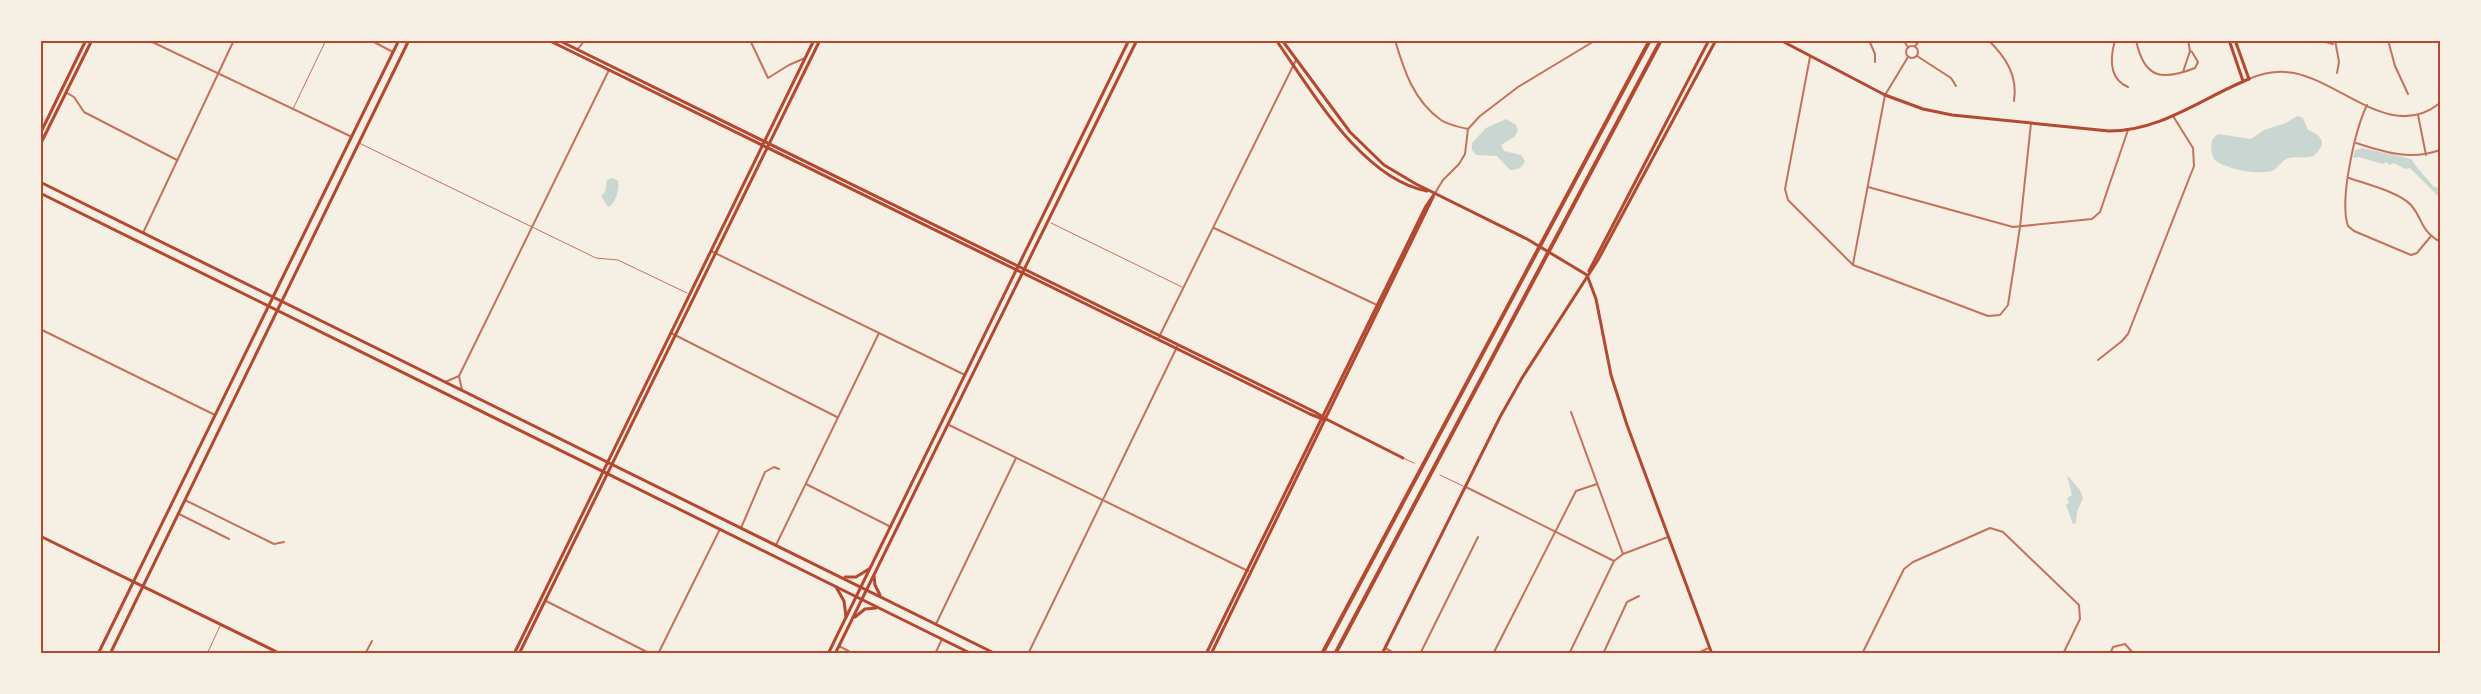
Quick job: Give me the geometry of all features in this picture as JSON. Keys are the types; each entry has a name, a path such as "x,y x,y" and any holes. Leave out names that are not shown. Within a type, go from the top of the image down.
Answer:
{"highway":[{"path":"1322,654 1650,40"},
{"path":"1335,654 1661,40"}],"main road":[{"path":"40,134 86,40"},
{"path":"40,146 92,40"},
{"path":"110,654 409,40"},
{"path":"548,40 576,51 1403,458"},
{"path":"558,40 609,70 764,144"},
{"path":"514,654 814,40"},
{"path":"519,654 820,40"},
{"path":"828,654 1129,40"},
{"path":"835,654 1137,40"},
{"path":"1276,40 1345,134 1378,168 1414,189 1435,193"},
{"path":"1282,40 1360,144 1400,176 1527,239 1578,267 1587,275 1596,299 1604,349 1619,401 1712,654"},
{"path":"1587,275 1709,40"},
{"path":"1382,654 1465,486 1522,378 1604,250 1716,40"},
{"path":"1780,40 1886,95 1932,111 2109,131 2154,125 2248,79 2235,40"},
{"path":"2229,40 2243,81"},
{"path":"98,654 398,42 403,41 406,47"},
{"path":"41,182 996,654"},
{"path":"1206,654 1379,306 1425,206 1435,193"},
{"path":"41,194 972,654"},
{"path":"236,374 243,373 244,379"},
{"path":"40,536 281,654"},
{"path":"839,576 856,577 871,568"},
{"path":"1211,654 1249,571"},
{"path":"874,575 877,590 884,598"},
{"path":"835,586 844,601 846,619"},
{"path":"852,620 865,609 880,608"}],"street":[{"path":"148,40 353,137"},
{"path":"143,232 234,40"},
{"path":"370,40 393,52"},
{"path":"576,51 585,40"},
{"path":"750,40 768,78 806,58"},
{"path":"1395,40 1414,92 1442,121 1468,129"},
{"path":"1435,193 1465,153 1468,129 1490,108 1518,87 1596,40"},
{"path":"1869,40 1875,54 1875,62"},
{"path":"1903,40 1908,47"},
{"path":"1908,47 1915,46 1920,40"},
{"path":"1988,40 2003,56 2011,70 2015,81 2014,101"},
{"path":"2115,40 2112,57 2115,77 2118,82 2128,87"},
{"path":"2136,40 2145,63 2154,74 2166,76 2198,66 2196,57 2190,51"},
{"path":"2182,72 2190,51 2188,40"},
{"path":"2318,40 2334,42 2339,62 2337,73"},
{"path":"2388,40 2395,66 2408,94"},
{"path":"1915,46 1919,51 1917,56"},
{"path":"1853,265 1886,95 1908,57 1906,53 1908,47"},
{"path":"1810,56 1785,195 1853,265 1988,316 1996,316 2004,312 2008,305 2020,227 2031,123"},
{"path":"1908,57 1917,56"},
{"path":"1917,56 1951,78 1956,87"},
{"path":"1159,337 1296,60"},
{"path":"462,390 459,376 609,70"},
{"path":"2248,79 2276,72 2294,73 2390,115 2418,115 2440,103"},
{"path":"67,93 74,97 84,112 177,160"},
{"path":"2367,105 2358,123 2349,178 2347,221 2352,230 2412,255 2417,253 2431,236"},
{"path":"2418,115 2426,154"},
{"path":"2098,360 2128,334 2194,166 2193,148 2173,116"},
{"path":"1868,187 2020,227 2096,216 2102,207 2128,130"},
{"path":"2355,143 2392,154 2426,154 2440,150"},
{"path":"2349,178 2404,199 2410,204 2421,226 2440,242"},
{"path":"1214,228 1379,306"},
{"path":"711,251 965,375"},
{"path":"40,329 216,416"},
{"path":"671,333 838,418"},
{"path":"776,545 879,333"},
{"path":"1028,654 1177,346"},
{"path":"445,382 459,376"},
{"path":"1571,412 1623,554"},
{"path":"948,424 1249,571"},
{"path":"936,624 1016,458"},
{"path":"741,528 765,472 770,468 778,469"},
{"path":"806,484 891,527"},
{"path":"1493,654 1576,491 1597,484"},
{"path":"1465,486 1614,561"},
{"path":"185,500 274,544 284,542"},
{"path":"178,514 229,539"},
{"path":"1862,654 1899,575 1910,564 1990,528 2003,532 2035,561 2073,598 2080,610 2078,624 2063,654"},
{"path":"658,654 720,529"},
{"path":"1420,654 1478,537"},
{"path":"1569,654 1614,561 1623,554 1669,537"},
{"path":"1603,654 1627,603 1640,596"},
{"path":"546,600 651,654"},
{"path":"935,654 942,639"},
{"path":"365,654 372,641"},
{"path":"2110,654 2113,647 2125,644 2134,654"},
{"path":"839,646 854,654"},
{"path":"1695,654 1710,647"},
{"path":"1385,648 1396,654"}],"lane":[{"path":"292,110 326,40"},
{"path":"359,143 596,258 618,260 694,297"},
{"path":"1048,221 1184,288"},
{"path":"1403,458 1414,463"},
{"path":"1440,475 1465,486"},
{"path":"207,654 221,624"}],"shaded area":[{"path":"2297,116 2303,118 2308,130 2318,135 2322,141 2322,145 2313,156 2289,158 2268,172 2252,172 2225,166 2214,159 2211,145 2218,134 2251,139 2264,130 2286,123"},
{"path":"1506,119 1516,125 1518,131 1514,137 1501,145 1504,151 1521,155 1525,161 1515,170 1510,170 1497,156 1476,155 1472,150 1472,143 1486,128"},
{"path":"2363,148 2411,159 2434,187 2440,188 2440,198 2410,168 2405,169 2394,163 2390,165 2386,162 2383,164 2359,157 2353,158 2355,150"},
{"path":"613,178 618,181 618,188 615,200 608,207 601,196 605,192 607,180"},
{"path":"2067,475 2080,490 2083,498 2077,512 2076,523 2073,524 2066,505 2069,503 2067,498 2072,495"}]}
